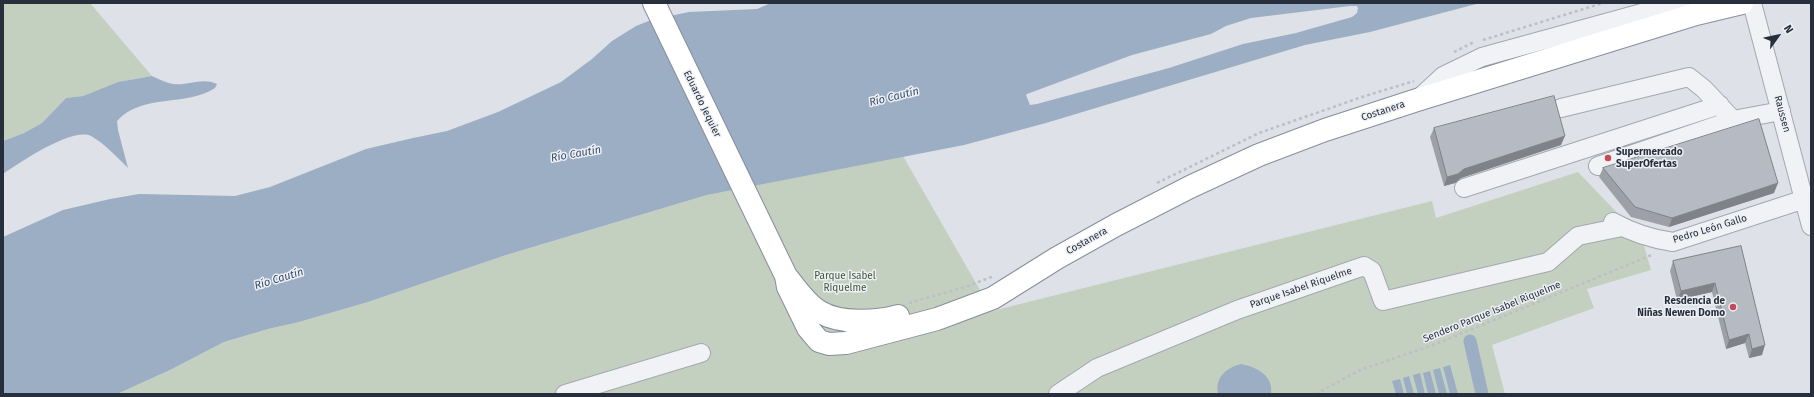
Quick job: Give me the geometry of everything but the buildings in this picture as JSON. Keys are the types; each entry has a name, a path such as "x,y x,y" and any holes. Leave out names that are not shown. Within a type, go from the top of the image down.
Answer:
{"highway":[{"name":"Eduardo Jequier","path":"654,3 751,205"},
{"name":"Costanera","path":"751,205 786,276 788,287 808,328 819,341 829,344 846,343 937,319 993,298 1044,266 1147,209 1226,169 1291,142 1417,100 1696,14 1742,3"}],"street":[{"name":"Raussen","path":"1752,3 1781,111 1807,198 1811,226"},
{"path":"1561,108 1689,77 1704,89 1733,120"},
{"path":"1464,188 1720,105"},
{"path":"1598,166 1733,120 1781,111"},
{"name":"Pedro León Gallo","path":"1616,224 1656,240 1673,242 1807,198"},
{"name":"Parque Isabel Riquelme","path":"1058,394 1097,368 1237,310 1364,266 1372,271 1382,301 1548,262 1578,236 1616,224"},
{"path":"565,394 700,353"}],"path":[{"name":"Sendero Parque Isabel Riquelme","path":"1316,394 1360,370 1436,344 1657,253 1673,242"}],"green space":[{"path":"3,3 90,3 152,76 118,82 83,96 66,98 42,123 24,133 3,141"},
{"name":"Parque Isabel Riquelme","path":"903,156 992,311 1432,201 1436,218 1578,172 1626,222 1638,225 1651,270 1587,289 1594,308 1492,345 1505,394 117,394 170,370 224,342 368,302 506,255 707,195"}],"water":[{"name":"Río Cautín","path":"771,3 1480,3 1370,32 1305,45 1046,123 964,145 707,195 506,255 368,302 224,342 170,370 117,394 3,394 3,237 63,210 110,199 139,194 235,196 270,187 366,149 447,131 498,112 561,82 592,59 612,41 636,26 651,20 689,12 757,9","holes":["1357,6 1357,13 1352,17 1296,33 1243,44 1169,68 1037,104 1030,105 1026,95 1132,55 1211,34 1226,26 1251,18"]},
{"path":"152,76 173,84 206,81 217,84 215,88 203,94 151,103 139,107 127,112 117,121 128,168 101,143 91,136 82,135 59,141 21,162 3,174 3,141 24,133 42,123 66,98 83,96 118,82"},
{"path":"1241,364 1253,367 1267,377 1270,382 1271,394 1218,394 1218,383 1223,374 1231,368"},
{"path":"1450,365 1458,394 1450,394 1443,367"},
{"path":"1440,368 1447,394 1439,394 1433,370"},
{"path":"1430,371 1436,394 1428,394 1423,373"},
{"path":"1420,373 1425,394 1418,394 1413,375"},
{"path":"1409,376 1414,394 1407,394 1403,378"},
{"path":"1400,379 1404,394 1396,394 1392,381"}],"waterway":[{"path":"1470,341 1482,394"}],"place":[{"name":"Supermercado SuperOfertas","path":"1608,158"},
{"name":"Resdencia de Niñas Newen Domo","path":"1733,307"}]}
